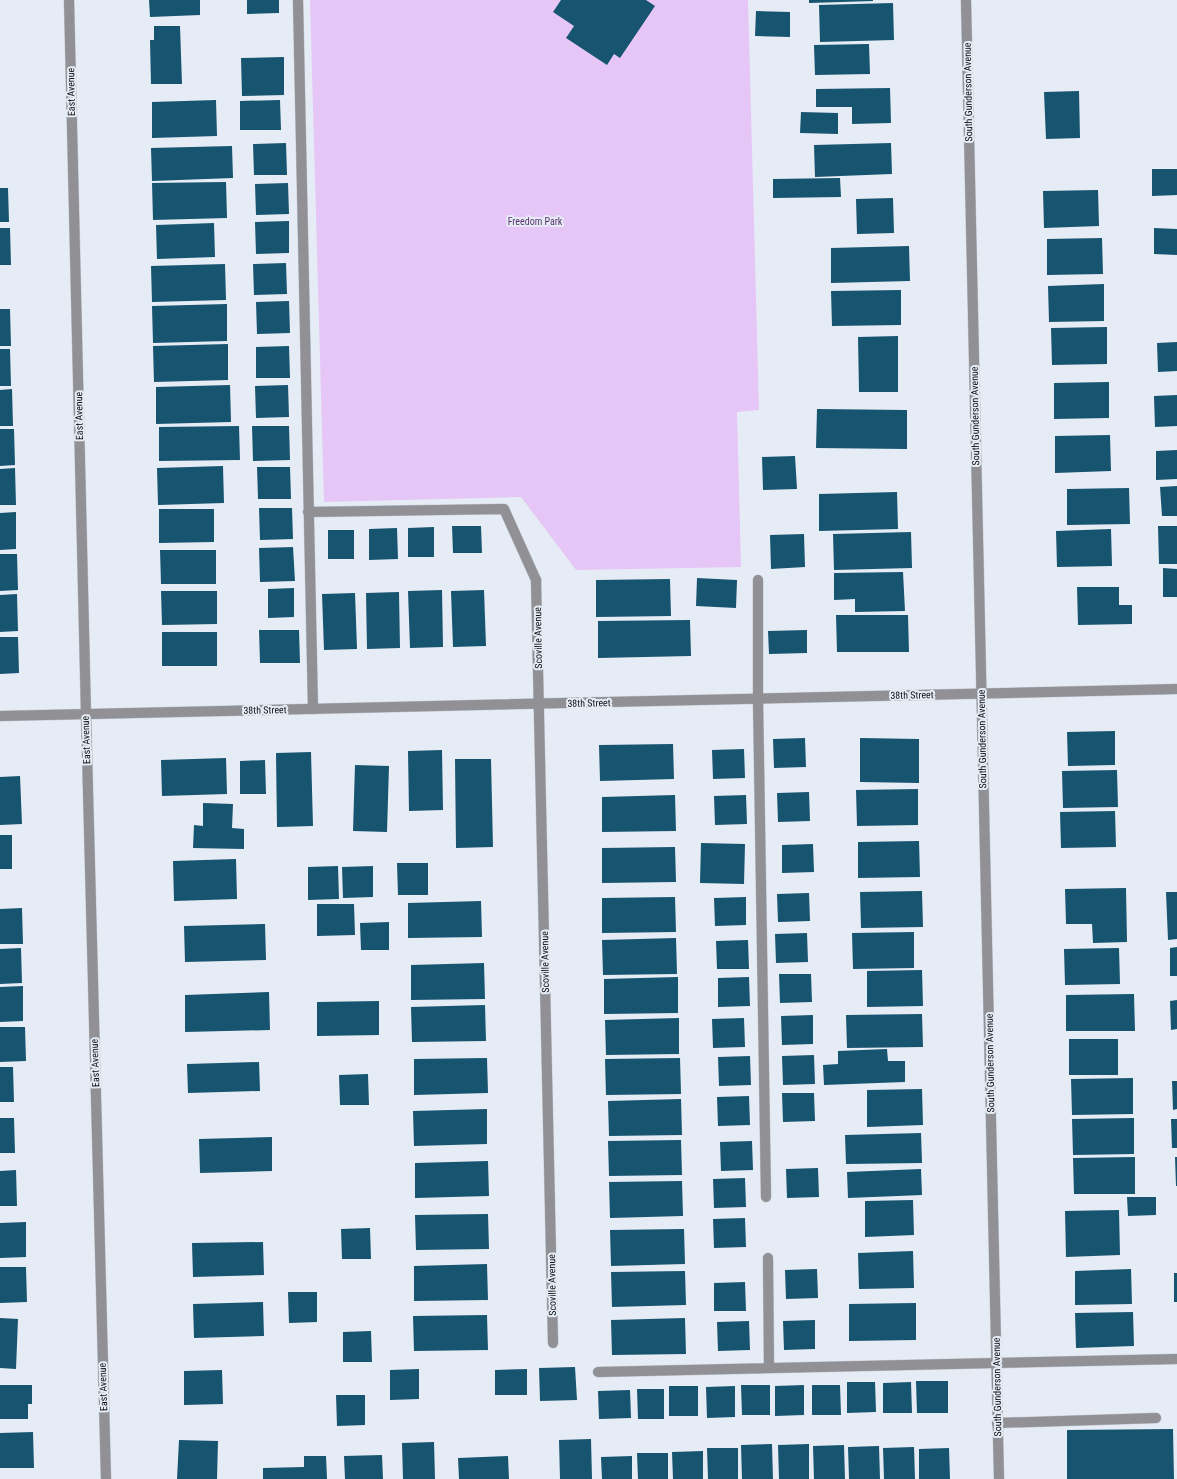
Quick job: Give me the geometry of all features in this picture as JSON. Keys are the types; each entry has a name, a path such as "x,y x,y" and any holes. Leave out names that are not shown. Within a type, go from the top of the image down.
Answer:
{"street":[{"name":"East Avenue","path":"69,0 106,1479"},
{"path":"298,0 312,709"},
{"name":"South Gunderson Avenue","path":"966,0 999,1479"},
{"name":"Scoville Avenue","path":"308,512 504,509 536,580 553,1343"},
{"path":"758,580 758,699 766,1198"},
{"name":"38th Street","path":"0,716 1177,690"},
{"path":"768,1258 769,1368"},
{"path":"598,1372 1177,1359"},
{"path":"998,1423 1156,1418"}],"green space":[{"name":"Freedom Park","path":"310,0 748,0 759,410 737,412 741,567 576,570 521,497 324,502"}],"building":[{"path":"149,0 200,0 200,15 150,17"},
{"path":"247,0 279,0 279,13 247,14"},
{"path":"561,0 646,0 655,6 620,58 614,54 607,65 566,38 574,26 553,12"},
{"path":"809,0 873,0 873,1 809,3"},
{"path":"893,3 894,40 820,42 819,5"},
{"path":"756,11 790,12 790,37 755,36"},
{"path":"154,26 180,26 182,84 151,84 150,40 154,40"},
{"path":"869,44 870,74 815,75 814,45"},
{"path":"284,57 284,95 242,96 241,58"},
{"path":"890,88 891,123 852,124 852,107 816,107 816,89"},
{"path":"1079,91 1080,138 1046,139 1044,92"},
{"path":"216,100 217,136 152,138 152,102"},
{"path":"280,100 281,130 240,130 240,101"},
{"path":"801,112 838,113 838,134 800,133"},
{"path":"286,143 287,175 254,175 253,144"},
{"path":"891,143 892,174 815,177 814,145"},
{"path":"232,146 233,178 152,181 151,148"},
{"path":"1152,169 1177,169 1177,195 1152,196"},
{"path":"840,178 841,197 773,198 773,179"},
{"path":"226,182 227,218 153,220 152,183"},
{"path":"288,183 289,214 256,215 255,184"},
{"path":"0,188 8,188 9,222 0,222"},
{"path":"1098,190 1099,226 1044,228 1043,191"},
{"path":"893,198 894,233 857,234 856,199"},
{"path":"289,221 289,253 256,254 255,222"},
{"path":"214,223 215,257 157,259 156,225"},
{"path":"0,228 10,228 11,265 0,265"},
{"path":"1154,228 1177,229 1177,255 1154,254"},
{"path":"1102,238 1103,274 1047,275 1047,239"},
{"path":"909,246 910,281 831,283 831,248"},
{"path":"286,263 287,294 254,295 253,264"},
{"path":"225,264 226,300 152,302 151,266"},
{"path":"1104,284 1104,321 1049,322 1048,286"},
{"path":"901,290 901,325 832,326 831,291"},
{"path":"289,301 290,333 257,334 256,302"},
{"path":"227,304 227,341 153,343 152,306"},
{"path":"0,309 10,309 11,346 0,346"},
{"path":"1107,327 1107,364 1052,365 1051,328"},
{"path":"898,336 898,392 859,392 858,337"},
{"path":"1177,342 1177,371 1158,372 1157,343"},
{"path":"228,344 228,380 154,382 153,346"},
{"path":"289,346 290,378 256,378 256,347"},
{"path":"0,349 10,349 11,386 0,386"},
{"path":"1109,382 1109,418 1054,419 1054,383"},
{"path":"230,385 231,422 156,424 156,387"},
{"path":"288,385 289,417 256,418 255,386"},
{"path":"12,389 13,426 0,426 0,390"},
{"path":"1177,395 1177,426 1155,427 1154,396"},
{"path":"817,409 907,410 907,449 816,448"},
{"path":"239,426 240,460 159,461 159,427"},
{"path":"252,426 289,426 290,460 253,461"},
{"path":"0,429 14,429 15,465 0,466"},
{"path":"1110,435 1111,471 1055,473 1055,436"},
{"path":"1177,450 1177,479 1156,480 1156,451"},
{"path":"795,456 797,489 763,490 762,457"},
{"path":"223,466 224,503 158,505 157,468"},
{"path":"257,467 290,467 291,499 258,499"},
{"path":"15,468 16,505 0,505 0,469"},
{"path":"1177,486 1177,516 1162,516 1160,487"},
{"path":"1129,488 1130,524 1067,525 1067,489"},
{"path":"897,492 898,529 819,531 819,494"},
{"path":"259,508 292,508 293,539 260,540"},
{"path":"159,509 214,509 214,542 159,543"},
{"path":"16,512 16,549 0,550 0,513"},
{"path":"452,526 481,526 482,553 453,553"},
{"path":"1158,526 1177,526 1177,564 1159,564"},
{"path":"434,527 434,557 408,557 408,528"},
{"path":"397,528 398,559 369,560 369,529"},
{"path":"1111,529 1112,566 1057,567 1056,531"},
{"path":"328,530 354,530 354,559 328,559"},
{"path":"911,532 912,568 834,570 833,534"},
{"path":"804,534 805,567 771,569 770,535"},
{"path":"293,547 295,581 260,582 259,548"},
{"path":"160,550 216,550 216,584 161,584"},
{"path":"0,554 17,554 18,590 0,591"},
{"path":"1163,568 1177,569 1177,597 1163,597"},
{"path":"903,572 905,611 855,612 855,599 834,600 834,573"},
{"path":"697,578 737,580 736,608 696,606"},
{"path":"670,579 671,616 596,617 596,580"},
{"path":"1077,587 1119,587 1119,605 1132,605 1132,624 1078,625"},
{"path":"294,588 294,617 268,618 268,589"},
{"path":"442,590 443,647 410,648 408,591"},
{"path":"484,590 486,646 453,647 451,591"},
{"path":"161,591 217,591 217,624 162,625"},
{"path":"399,592 400,648 367,649 366,593"},
{"path":"355,593 357,649 324,650 322,594"},
{"path":"17,594 18,631 0,632 0,595"},
{"path":"836,615 908,615 909,652 837,652"},
{"path":"690,620 691,656 598,658 598,621"},
{"path":"259,630 299,630 300,663 260,663"},
{"path":"807,630 807,653 769,654 768,631"},
{"path":"162,632 217,632 217,666 162,666"},
{"path":"0,637 18,637 19,673 0,674"},
{"path":"1115,731 1115,765 1068,766 1067,732"},
{"path":"805,738 806,767 774,768 773,739"},
{"path":"860,738 919,739 919,783 860,782"},
{"path":"673,744 674,779 600,781 599,745"},
{"path":"744,749 745,778 713,779 712,750"},
{"path":"442,750 443,810 409,811 408,751"},
{"path":"311,752 313,826 277,827 276,753"},
{"path":"226,758 227,794 162,796 161,760"},
{"path":"455,759 491,759 493,847 456,848"},
{"path":"265,760 266,794 240,794 240,761"},
{"path":"355,765 389,766 387,832 353,831"},
{"path":"1117,770 1118,807 1063,808 1062,771"},
{"path":"20,776 22,824 0,825 0,777"},
{"path":"918,789 918,825 857,826 856,790"},
{"path":"809,792 810,821 778,822 777,793"},
{"path":"675,795 676,831 602,832 602,797"},
{"path":"746,795 747,824 715,825 714,796"},
{"path":"203,803 233,804 232,828 244,829 244,849 193,848 194,825 203,826"},
{"path":"1115,811 1116,847 1061,848 1060,812"},
{"path":"0,835 12,835 12,869 0,869"},
{"path":"919,841 920,877 858,878 858,842"},
{"path":"701,843 745,844 744,884 700,883"},
{"path":"813,844 814,872 782,873 782,845"},
{"path":"675,847 676,882 602,883 602,848"},
{"path":"236,859 237,899 174,901 173,861"},
{"path":"397,863 428,863 428,895 398,895"},
{"path":"338,866 339,899 308,900 308,867"},
{"path":"373,866 373,897 343,898 342,867"},
{"path":"1126,888 1127,942 1093,943 1092,924 1066,924 1065,889"},
{"path":"922,891 923,927 861,928 860,892"},
{"path":"1166,892 1177,892 1177,939 1168,940"},
{"path":"809,893 810,921 778,922 777,894"},
{"path":"675,897 676,932 602,933 602,898"},
{"path":"746,897 746,925 715,926 714,898"},
{"path":"481,901 482,937 408,938 408,903"},
{"path":"317,904 354,904 355,935 317,936"},
{"path":"22,908 23,944 0,944 0,909"},
{"path":"389,922 389,950 361,950 360,923"},
{"path":"265,924 266,960 185,962 184,926"},
{"path":"914,932 914,968 853,969 852,933"},
{"path":"807,933 808,962 776,963 775,934"},
{"path":"676,938 677,974 603,975 602,940"},
{"path":"748,940 749,969 717,969 716,941"},
{"path":"1177,947 1177,976 1170,976 1170,948"},
{"path":"21,948 22,983 0,984 0,949"},
{"path":"1119,948 1120,984 1065,985 1064,949"},
{"path":"484,963 485,999 411,1000 411,965"},
{"path":"922,970 923,1006 867,1007 867,971"},
{"path":"779,974 811,974 812,1002 780,1003"},
{"path":"678,977 678,1013 604,1014 604,979"},
{"path":"749,977 750,1006 718,1007 718,978"},
{"path":"23,986 23,1021 0,1022 0,987"},
{"path":"269,992 270,1030 185,1032 185,995"},
{"path":"1134,994 1135,1031 1066,1031 1066,995"},
{"path":"1177,1000 1177,1029 1171,1030 1170,1001"},
{"path":"379,1001 379,1035 317,1036 317,1002"},
{"path":"485,1005 486,1041 412,1042 411,1007"},
{"path":"922,1014 923,1047 847,1048 846,1015"},
{"path":"813,1015 813,1044 782,1045 781,1016"},
{"path":"679,1018 679,1054 606,1055 605,1020"},
{"path":"744,1018 745,1047 713,1048 712,1019"},
{"path":"0,1027 25,1027 26,1061 0,1062"},
{"path":"1069,1039 1118,1039 1118,1075 1069,1075"},
{"path":"887,1049 888,1061 905,1061 905,1082 824,1085 823,1065 838,1064 838,1051"},
{"path":"814,1055 815,1084 783,1085 782,1056"},
{"path":"750,1056 751,1085 719,1086 718,1057"},
{"path":"487,1058 488,1093 414,1095 414,1059"},
{"path":"680,1058 681,1094 606,1095 605,1059"},
{"path":"259,1062 260,1091 188,1093 187,1064"},
{"path":"0,1067 13,1067 14,1102 0,1102"},
{"path":"368,1074 369,1105 340,1105 339,1075"},
{"path":"1133,1078 1133,1114 1072,1115 1071,1079"},
{"path":"1172,1081 1177,1081 1177,1109 1173,1110"},
{"path":"922,1089 923,1125 867,1127 867,1090"},
{"path":"782,1093 814,1093 815,1121 783,1122"},
{"path":"749,1096 750,1125 718,1126 717,1097"},
{"path":"681,1099 682,1135 609,1136 608,1101"},
{"path":"487,1109 487,1144 414,1146 413,1111"},
{"path":"0,1118 14,1118 15,1153 0,1153"},
{"path":"1134,1118 1134,1154 1073,1155 1072,1119"},
{"path":"1171,1119 1177,1119 1177,1148 1172,1148"},
{"path":"921,1133 922,1163 846,1164 845,1135"},
{"path":"272,1137 272,1171 200,1173 199,1139"},
{"path":"681,1140 682,1175 609,1176 608,1141"},
{"path":"752,1141 753,1170 721,1171 720,1142"},
{"path":"1135,1157 1135,1194 1074,1194 1073,1158"},
{"path":"1175,1157 1177,1157 1177,1186 1176,1186"},
{"path":"488,1161 489,1196 415,1198 415,1163"},
{"path":"818,1168 819,1197 787,1198 786,1169"},
{"path":"921,1169 922,1195 848,1198 847,1172"},
{"path":"16,1170 17,1206 0,1206 0,1171"},
{"path":"745,1178 746,1207 714,1208 713,1179"},
{"path":"682,1181 683,1216 610,1218 609,1182"},
{"path":"1127,1197 1156,1197 1156,1215 1128,1216"},
{"path":"913,1200 914,1235 865,1237 865,1201"},
{"path":"1119,1210 1120,1255 1066,1257 1065,1211"},
{"path":"488,1214 489,1249 416,1250 415,1215"},
{"path":"745,1218 746,1247 714,1248 713,1219"},
{"path":"26,1222 26,1257 0,1258 0,1223"},
{"path":"370,1228 371,1259 342,1259 341,1229"},
{"path":"684,1229 685,1264 611,1266 610,1230"},
{"path":"263,1242 264,1275 193,1277 192,1243"},
{"path":"913,1251 914,1288 859,1289 858,1253"},
{"path":"487,1264 488,1300 414,1301 414,1266"},
{"path":"0,1267 26,1267 27,1302 0,1303"},
{"path":"817,1269 818,1298 786,1299 785,1270"},
{"path":"1131,1269 1132,1304 1075,1305 1075,1271"},
{"path":"685,1271 686,1305 612,1307 611,1272"},
{"path":"1174,1273 1177,1273 1177,1302 1174,1302"},
{"path":"745,1282 746,1311 714,1311 714,1283"},
{"path":"288,1292 317,1292 317,1322 289,1323"},
{"path":"263,1302 264,1336 194,1338 193,1304"},
{"path":"916,1303 916,1340 849,1341 849,1304"},
{"path":"1133,1312 1134,1346 1076,1348 1075,1313"},
{"path":"487,1315 488,1350 414,1351 413,1316"},
{"path":"0,1318 18,1319 16,1369 0,1368"},
{"path":"685,1318 686,1354 612,1355 611,1320"},
{"path":"815,1320 815,1349 784,1350 783,1321"},
{"path":"749,1321 750,1350 718,1351 717,1322"},
{"path":"371,1331 372,1362 343,1362 343,1332"},
{"path":"575,1367 577,1400 540,1401 539,1368"},
{"path":"419,1369 419,1399 390,1400 390,1370"},
{"path":"527,1369 527,1395 495,1395 495,1370"},
{"path":"222,1370 223,1404 184,1405 184,1371"},
{"path":"916,1381 948,1381 948,1413 917,1413"},
{"path":"847,1382 875,1382 876,1412 847,1413"},
{"path":"911,1382 912,1413 883,1413 883,1383"},
{"path":"0,1385 32,1385 32,1404 28,1404 28,1419 0,1419"},
{"path":"741,1385 770,1385 770,1415 742,1415"},
{"path":"804,1385 804,1415 775,1416 775,1386"},
{"path":"812,1385 840,1385 841,1415 812,1415"},
{"path":"669,1386 698,1386 698,1416 669,1416"},
{"path":"735,1386 735,1417 707,1418 706,1387"},
{"path":"637,1389 664,1389 664,1419 638,1419"},
{"path":"630,1390 631,1418 599,1419 598,1391"},
{"path":"336,1395 365,1395 365,1425 337,1426"},
{"path":"1173,1429 1174,1479 1067,1479 1067,1430"},
{"path":"33,1432 34,1468 0,1468 0,1433"},
{"path":"591,1439 592,1479 560,1479 559,1440"},
{"path":"179,1440 218,1441 217,1479 177,1479"},
{"path":"434,1442 435,1479 403,1479 402,1443"},
{"path":"772,1444 773,1479 742,1479 741,1445"},
{"path":"809,1444 809,1479 779,1479 778,1445"},
{"path":"844,1445 845,1479 814,1479 813,1446"},
{"path":"879,1446 880,1479 849,1479 848,1447"},
{"path":"914,1447 915,1479 884,1479 883,1448"},
{"path":"707,1448 738,1448 738,1479 708,1479"},
{"path":"949,1448 950,1479 919,1479 919,1449"},
{"path":"703,1451 703,1479 673,1479 672,1452"},
{"path":"637,1453 668,1453 668,1479 638,1479"},
{"path":"382,1455 383,1479 345,1479 344,1456"},
{"path":"304,1456 326,1456 327,1479 263,1479 263,1468 304,1467"},
{"path":"508,1456 509,1479 459,1479 458,1458"},
{"path":"632,1456 632,1479 602,1479 601,1457"}]}
